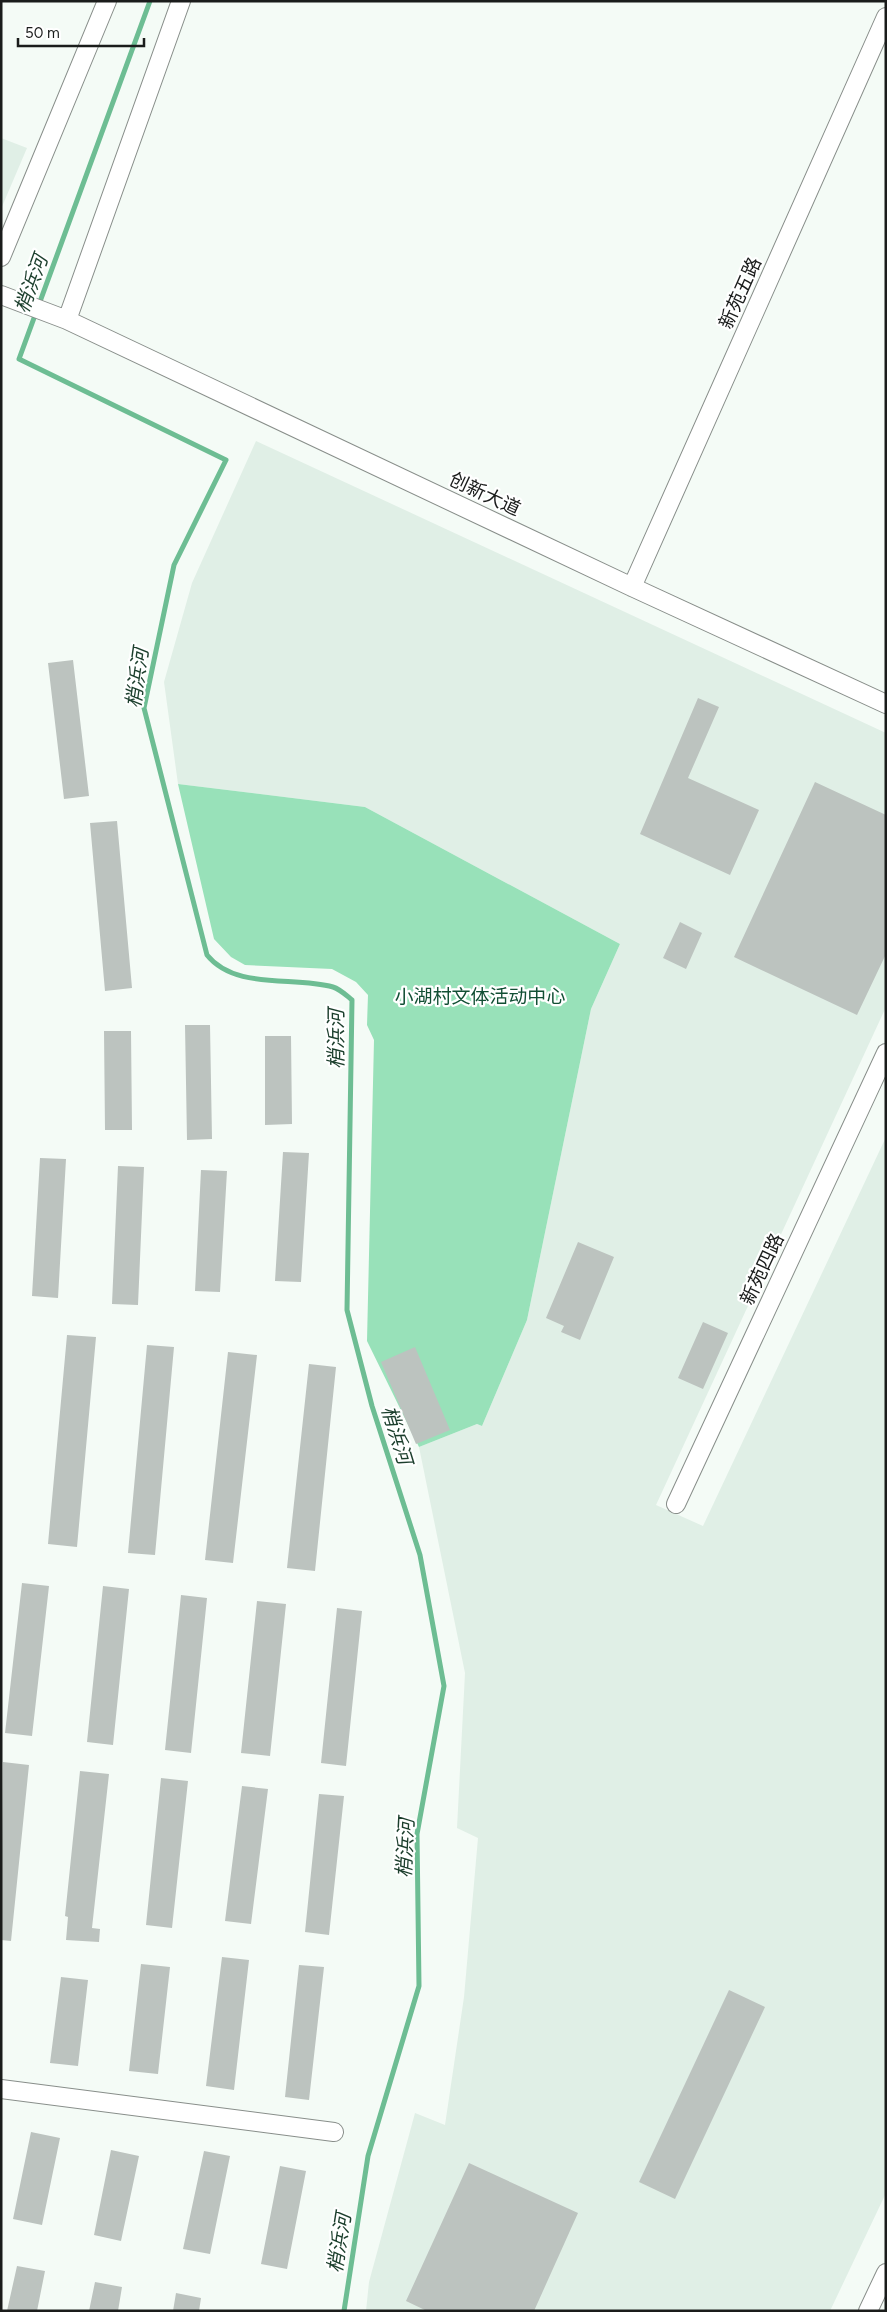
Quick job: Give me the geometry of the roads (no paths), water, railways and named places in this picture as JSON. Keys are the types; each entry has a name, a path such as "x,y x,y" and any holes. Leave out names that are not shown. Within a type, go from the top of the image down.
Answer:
{"street":[{"path":"1,257 107,1"},
{"path":"67,320 181,1"},
{"name":"新苑五路","path":"632,587 886,17"},
{"name":"创新大道","path":"1,295 67,320 632,587 886,704"},
{"name":"新苑四路","path":"676,1504 886,1053"},
{"path":"1,2089 334,2132"},
{"path":"868,2311 886,2273"}],"waterway":[{"name":"梢浜河","path":"150,1 19,359 226,460 174,565 144,708 207,955 219,966 249,978 333,987 352,1000 347,1310 372,1406 420,1555 444,1686 417,1834 419,1986 368,2156 344,2311"}],"park label":[{"name":"小湖村文体活动中心","path":"480,996"}]}
